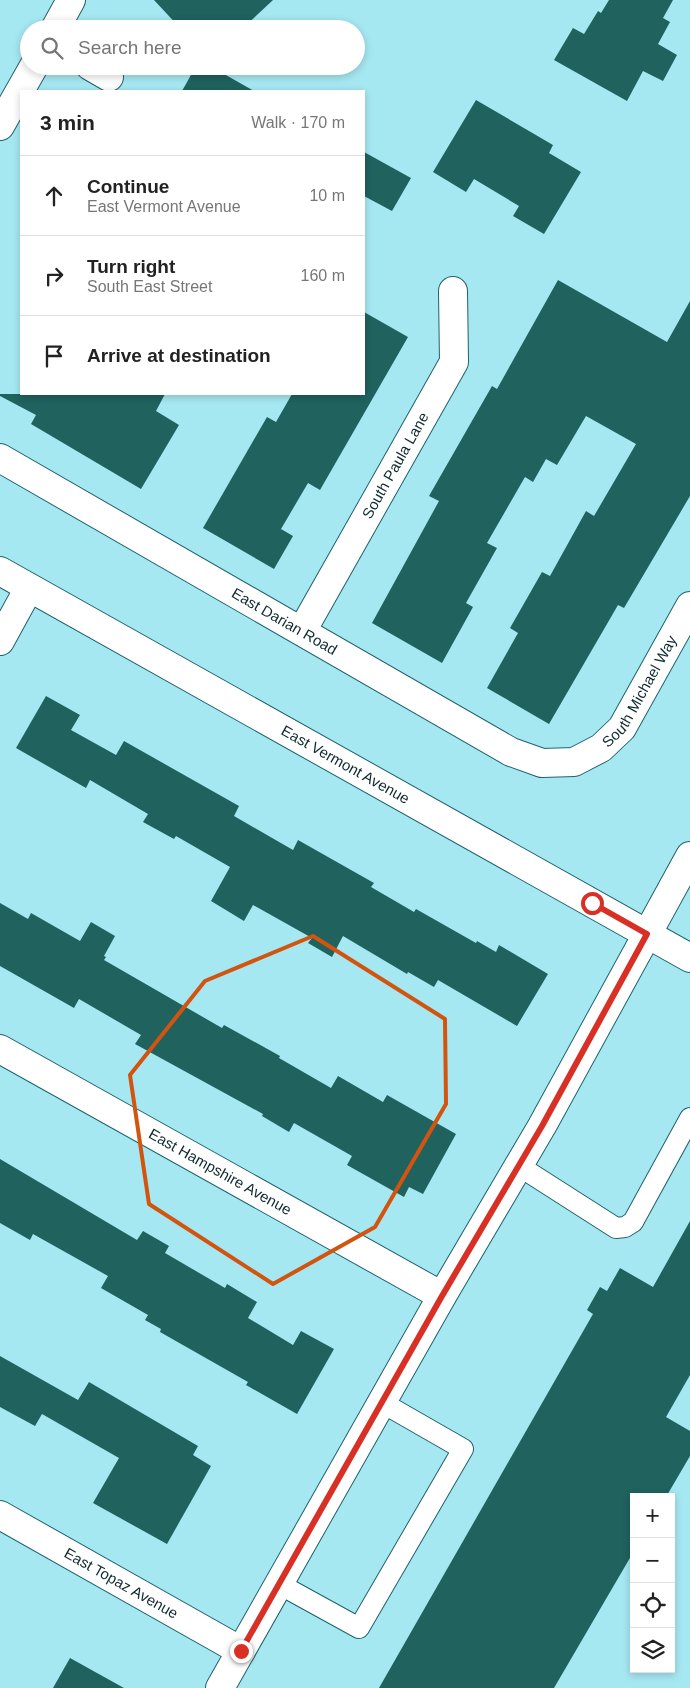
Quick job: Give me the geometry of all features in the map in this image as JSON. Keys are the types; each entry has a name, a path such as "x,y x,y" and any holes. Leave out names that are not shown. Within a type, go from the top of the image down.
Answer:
{"street":[{"path":"60,20 71,0"},
{"path":"20,90 29,75"},
{"path":"0,126 20,91"},
{"name":"South Paula Lane","path":"302,631 454,362 453,291"},
{"name":"East Darian Road","path":"0,458 511,752 542,763 574,762"},
{"name":"East Vermont Avenue","path":"0,571 690,958"},
{"path":"0,641 29,588"},
{"name":"South Michael Way","path":"574,762 601,748 622,728 690,606"},
{"path":"220,1688 442,1296 519,1166 690,856"},
{"name":"East Hampshire Avenue","path":"0,1049 442,1296"},
{"name":"East Topaz Avenue","path":"0,1515 241,1651"}],"lane":[{"path":"519,1166 616,1228 625,1227 633,1222 690,1118"},
{"path":"279,1584 359,1628 463,1449 382,1402"}],"highlighted area":[{"path":"313,936 445,1019 446,1104 375,1227 273,1284 149,1204 130,1075 205,981"}],"building":[{"path":"154,0 273,0 252,20 173,20"},
{"path":"609,0 673,0 663,18 670,22 658,44 677,55 663,81 643,71 627,101 554,60 573,28 584,34 598,11 601,13"},
{"path":"191,75 226,75 252,90 183,90"},
{"path":"476,100 553,145 549,153 581,172 544,234 513,216 519,206 474,179 466,192 433,172"},
{"path":"365,153 411,178 392,211 365,197"},
{"path":"558,280 667,342 690,301 690,496 624,608 618,605 549,724 487,688 518,633 510,628 542,572 550,576 586,511 594,516 636,444 586,416 557,465 546,459 533,482 525,477 487,543 497,548 466,603 473,607 442,663 372,623 439,501 429,496 492,386 497,389"},
{"path":"365,313 408,337 320,490 308,483 281,529 293,536 274,569 203,528 267,417 276,422 291,395 365,395"},
{"path":"0,394 164,395 156,411 179,425 141,489 31,424 36,415 0,396"},
{"path":"46,696 80,715 71,730 116,755 124,741 239,806 234,816 293,850 298,840 374,883 371,887 414,912 416,909 476,943 477,941 496,952 499,945 548,974 517,1026 438,980 434,987 408,972 407,974 343,936 332,957 308,943 312,938 253,905 244,921 211,901 230,867 176,836 174,839 143,822 148,814 90,780 86,788 16,748"},
{"path":"0,903 28,919 31,913 80,941 91,922 115,936 104,956 106,957 104,960 222,1028 224,1025 280,1056 279,1058 331,1088 338,1076 383,1102 387,1095 456,1134 423,1194 409,1187 404,1197 347,1165 352,1156 294,1123 289,1132 262,1116 263,1114 135,1044 141,1035 79,999 74,1008 0,966"},
{"path":"0,1159 137,1240 143,1231 169,1246 165,1253 225,1288 227,1284 257,1302 248,1318 293,1345 301,1331 334,1349 297,1414 246,1385 248,1382 160,1332 161,1329 145,1320 148,1315 101,1288 108,1276 33,1234 30,1240 0,1223"},
{"path":"690,1221 690,1375 666,1417 690,1431 690,1456 668,1493 630,1493 630,1558 554,1688 379,1688 593,1314 587,1310 600,1287 607,1291 620,1268 653,1287"},
{"path":"0,1356 78,1400 89,1382 198,1446 193,1455 211,1466 167,1544 93,1503 119,1458 42,1414 35,1426 0,1407"},
{"path":"70,1658 124,1688 53,1688"}],"route":[{"path":"241,1651 442,1296 542,1126 647,934 592,903"}]}
